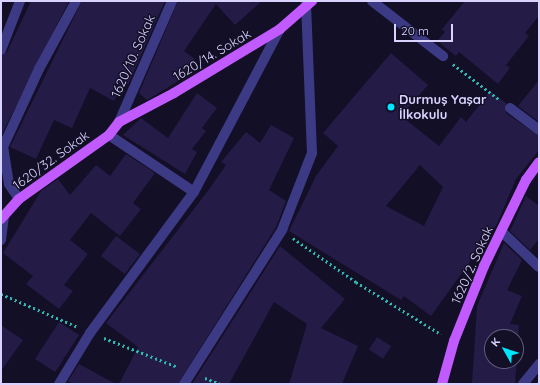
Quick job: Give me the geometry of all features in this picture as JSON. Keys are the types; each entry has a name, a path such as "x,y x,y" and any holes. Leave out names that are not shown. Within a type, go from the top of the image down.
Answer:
{"main road":[{"name":"1620/14. Sokak","path":"119,122 174,93 280,29 309,2"},
{"name":"1620/32. Sokak","path":"3,218 19,199 109,135 119,122"},
{"name":"1620/2. Sokak","path":"442,384 454,341 501,232 526,180 539,162"}],"street":[{"path":"1,50 20,1"},
{"path":"19,199 9,184 4,147 39,69 76,1"},
{"name":"1620/10. Sokak","path":"119,122 172,1"},
{"path":"372,1 444,56"},
{"path":"184,384 190,372 282,230 312,153 309,2"},
{"path":"59,384 90,333 194,192 280,29"},
{"path":"510,108 539,130"},
{"path":"109,135 194,192"},
{"path":"1,240 3,218"},
{"path":"501,232 539,267"},
{"path":"523,384 539,364"}],"path":[{"path":"444,56 510,108"},
{"path":"282,230 356,282 454,341"},
{"path":"1,294 90,333 221,384"}],"building":[{"path":"31,1 69,1 1,136 1,56 7,52"},
{"path":"82,1 165,1 128,85 125,82 114,101 90,88 72,128 54,120 36,159 10,147"},
{"path":"178,1 262,1 235,25 216,4 184,51 195,59 180,80 147,100 139,93"},
{"path":"465,1 539,1 539,16 525,33 529,36 506,65 510,68 498,84 459,52 456,56 437,41 445,32 442,29"},
{"path":"391,53 428,85 401,116 439,146 461,117 466,122 490,91 506,103 506,113 539,136 539,150 516,179 497,224 431,316 404,296 401,300 289,231 316,176 338,146 323,133","holes":["420,165 443,187 424,226 386,206"]},
{"path":"539,80 539,122 518,106"},
{"path":"197,93 217,108 202,128 206,131 192,149 197,152 185,174 123,135 141,118 168,138"},
{"path":"271,125 294,138 269,190 286,201 276,227 178,384 119,384 138,347 106,323 207,192 226,165 221,162 246,132 260,143"},
{"path":"126,154 155,173 133,203 141,209 120,236 91,213 70,240 88,254 64,285 73,291 59,309 26,284 33,276 3,253 41,191 58,179 70,195 96,165 110,176"},
{"path":"526,196 539,206 539,239 530,250 510,231"},
{"path":"116,236 140,254 125,274 101,256"},
{"path":"504,243 522,260 507,290 522,296 510,324 519,325 519,329 484,329 484,369 516,369 515,384 472,383 477,306"},
{"path":"280,246 345,299 321,328 358,346 342,384 289,384 307,324 274,302 229,384 192,384"},
{"path":"59,322 79,335 55,372 35,359"},
{"path":"1,325 23,340 1,371"},
{"path":"377,337 391,346 383,359 369,350"},
{"path":"79,364 116,384 73,384 68,381"}],"place":[{"name":"Durmuş Yaşar İlkokulu","path":"391,107"}]}
